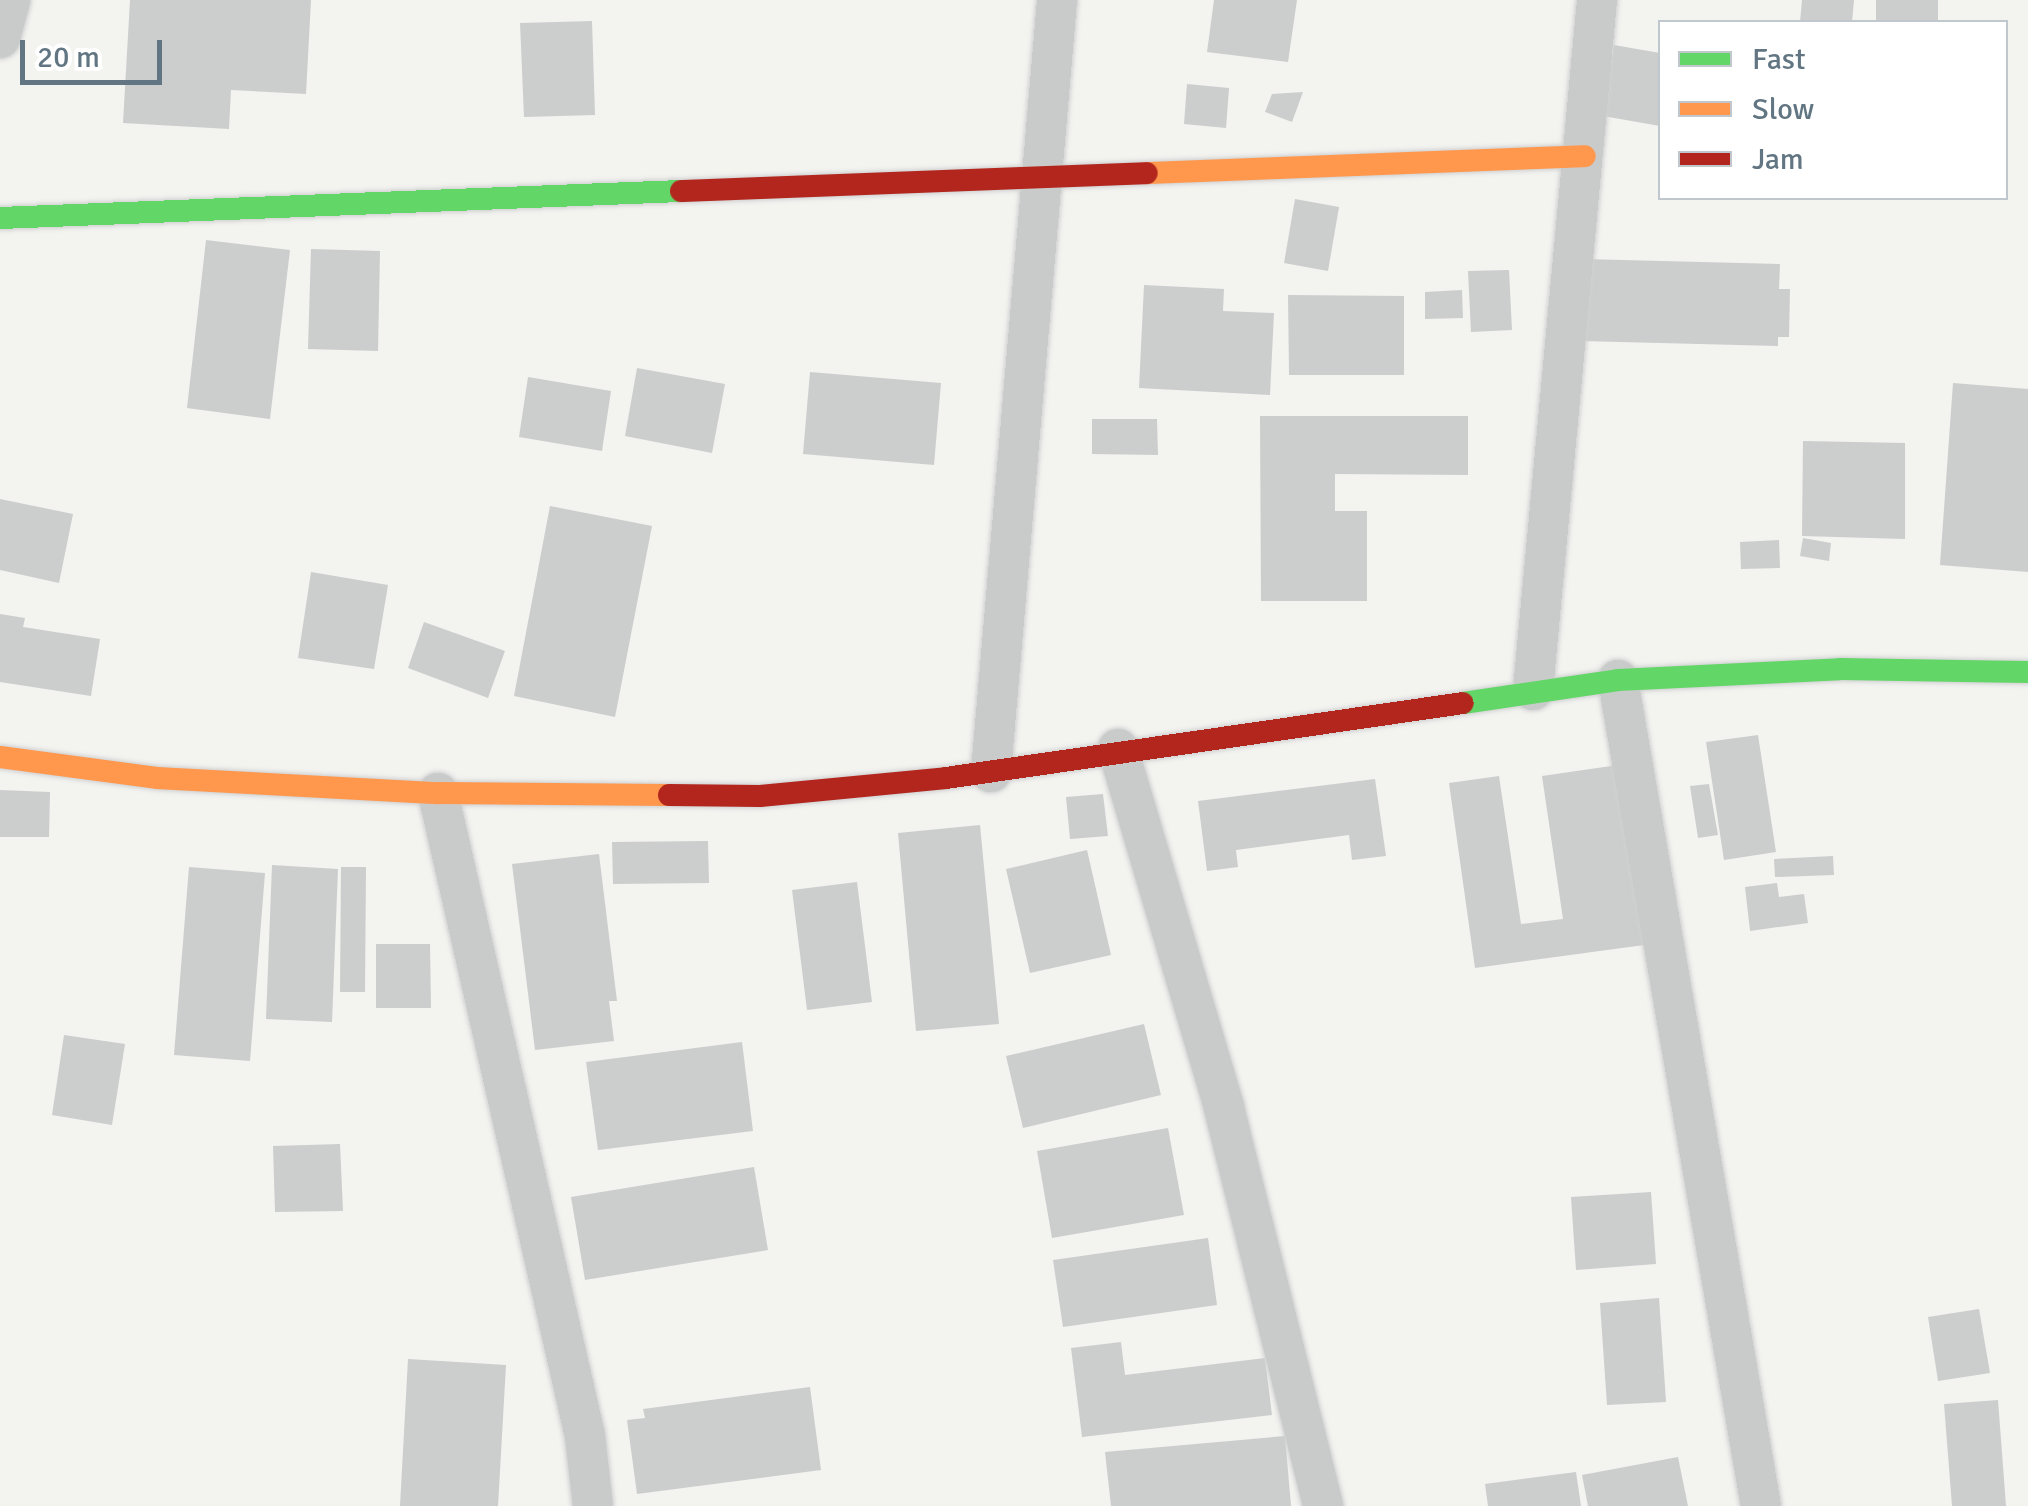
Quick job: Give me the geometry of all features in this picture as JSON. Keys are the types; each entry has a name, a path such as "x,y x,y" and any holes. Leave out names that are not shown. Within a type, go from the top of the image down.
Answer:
{"street":[{"path":"0,38 10,0"},
{"path":"991,772 1045,181 1057,0"},
{"path":"1532,690 1585,156 1596,0"},
{"path":"0,218 1045,181 1585,156"},
{"path":"0,757 157,778 438,793 760,796 991,772 1118,749 1618,680 1840,669 2028,672"},
{"path":"1618,680 1761,1506"},
{"path":"1118,749 1224,1108 1323,1506"},
{"path":"438,793 585,1436 593,1506"}],"building":[{"path":"130,0 311,0 306,94 231,90 229,129 123,123"},
{"path":"1214,0 1297,0 1288,62 1207,52"},
{"path":"1802,0 1854,0 1852,20 1800,20"},
{"path":"1876,0 1938,0 1938,20 1876,20"},
{"path":"592,21 595,115 524,117 520,23"},
{"path":"1614,45 1658,53 1658,126 1603,116"},
{"path":"1187,84 1229,88 1226,128 1184,124"},
{"path":"1303,92 1292,122 1265,112 1272,94"},
{"path":"1295,199 1339,207 1328,271 1284,263"},
{"path":"206,240 290,250 270,419 187,408"},
{"path":"311,249 380,251 378,351 308,349"},
{"path":"1583,259 1780,264 1779,289 1790,289 1789,337 1778,337 1778,346 1581,341"},
{"path":"1509,270 1512,330 1471,332 1468,271"},
{"path":"1144,285 1224,289 1223,311 1274,313 1270,395 1139,388"},
{"path":"1462,290 1463,318 1425,319 1425,292"},
{"path":"1288,295 1404,296 1404,375 1289,375"},
{"path":"637,368 725,384 712,453 625,436"},
{"path":"810,372 941,383 934,465 803,454"},
{"path":"528,377 611,391 602,451 519,437"},
{"path":"1953,383 2028,389 2028,572 1940,565"},
{"path":"1260,416 1468,416 1468,475 1335,474 1335,511 1367,511 1367,601 1261,601"},
{"path":"1092,419 1157,419 1158,455 1092,454"},
{"path":"1803,441 1905,443 1905,539 1802,536"},
{"path":"0,499 73,514 59,583 0,570"},
{"path":"550,506 652,526 615,717 514,696"},
{"path":"1803,538 1831,543 1829,561 1800,556"},
{"path":"1779,540 1780,568 1741,569 1740,542"},
{"path":"311,572 388,585 374,669 298,658"},
{"path":"0,614 25,618 23,627 100,639 91,696 0,682"},
{"path":"424,622 505,651 488,698 408,668"},
{"path":"1758,735 1776,852 1724,860 1706,742"},
{"path":"1618,765 1644,945 1475,968 1449,783 1499,776 1521,924 1563,919 1542,776"},
{"path":"1375,779 1386,856 1352,860 1349,835 1236,850 1238,867 1207,871 1198,801"},
{"path":"1709,784 1718,835 1698,838 1690,786"},
{"path":"0,790 50,792 49,837 0,837"},
{"path":"1103,794 1108,836 1070,839 1066,797"},
{"path":"980,825 999,1024 916,1031 898,833"},
{"path":"708,841 709,883 613,884 612,842"},
{"path":"1087,850 1111,955 1030,973 1006,869"},
{"path":"599,854 617,1001 609,1001 614,1041 535,1050 512,864"},
{"path":"1833,856 1834,875 1775,877 1774,859"},
{"path":"272,865 338,869 332,1022 266,1019"},
{"path":"189,867 265,873 250,1061 174,1055"},
{"path":"341,867 366,867 365,992 340,992"},
{"path":"857,882 872,1002 807,1010 792,890"},
{"path":"1777,883 1779,897 1804,894 1808,923 1750,931 1745,887"},
{"path":"376,944 430,944 431,1008 376,1008"},
{"path":"1144,1024 1161,1095 1023,1128 1006,1056"},
{"path":"64,1035 125,1044 112,1125 52,1115"},
{"path":"742,1042 753,1131 598,1150 586,1062"},
{"path":"1168,1128 1184,1215 1052,1238 1037,1151"},
{"path":"340,1144 343,1211 275,1212 273,1146"},
{"path":"754,1167 768,1250 585,1280 571,1197"},
{"path":"1651,1192 1656,1264 1576,1270 1571,1197"},
{"path":"1208,1238 1217,1305 1063,1327 1053,1260"},
{"path":"1659,1298 1666,1402 1607,1405 1600,1303"},
{"path":"1979,1309 1990,1373 1938,1381 1928,1317"},
{"path":"1121,1342 1125,1375 1265,1358 1272,1415 1082,1437 1071,1348"},
{"path":"408,1359 506,1365 498,1506 400,1506"},
{"path":"810,1387 821,1470 637,1494 627,1420 645,1418 643,1409"},
{"path":"1998,1400 2006,1506 1952,1506 1944,1404"},
{"path":"1285,1436 1291,1506 1111,1506 1105,1452"},
{"path":"1678,1457 1688,1506 1588,1506 1582,1475"},
{"path":"1576,1472 1581,1506 1488,1506 1485,1484"}],"traffic: fast":[{"path":"0,218 681,191"},
{"path":"1463,703 1618,680 1840,669 2028,672"}],"traffic: slow":[{"path":"1147,173 1585,156"},
{"path":"0,757 157,778 438,793 669,795"}],"traffic: jam":[{"path":"681,191 1147,173"},
{"path":"669,795 760,796 946,778 1463,703"}]}
